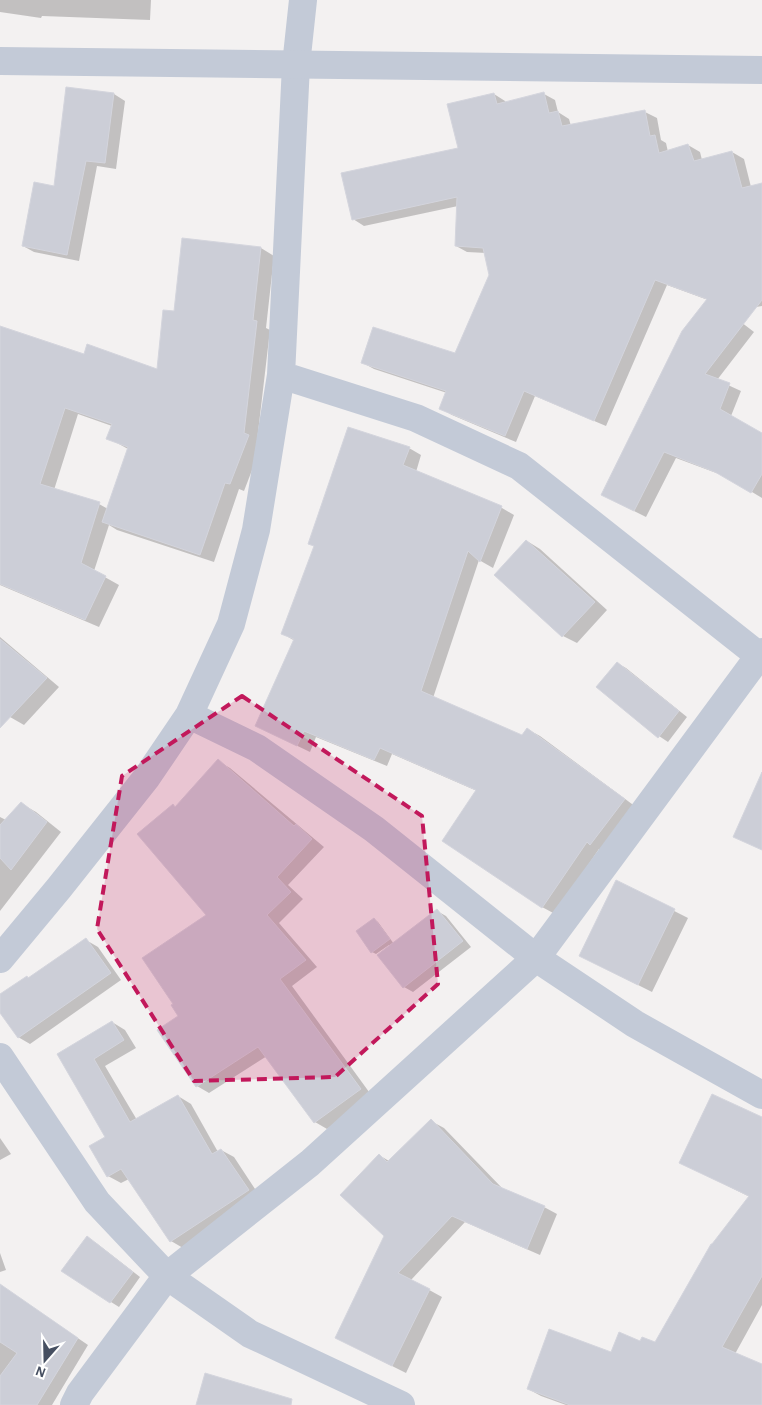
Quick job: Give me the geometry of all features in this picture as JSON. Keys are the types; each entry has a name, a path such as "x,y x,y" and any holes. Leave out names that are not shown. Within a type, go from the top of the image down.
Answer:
{"street":[{"path":"0,960 141,784 189,715 231,624 254,539 281,375 296,65 303,0"},
{"path":"0,61 762,70"},
{"path":"74,1405 80,1393 167,1276 310,1163 536,958 761,655 519,466 416,418 281,375"},
{"path":"189,715 257,748 374,829 536,958 635,1024 762,1095"},
{"path":"4,1070 97,1202 167,1276 250,1334 401,1405"}],"highlighted area":[{"path":"242,696 422,816 438,984 335,1077 194,1081 97,929 122,776"}],"building":[{"path":"66,87 114,93 105,163 86,161 67,255 22,246 34,182 54,186"},
{"path":"544,92 549,113 558,111 562,126 645,110 650,136 655,135 659,153 688,144 694,161 732,151 742,188 762,183 762,300 705,374 730,383 720,409 762,433 762,474 751,493 715,472 664,452 634,511 601,495 682,331 707,299 655,280 594,421 524,391 505,436 439,409 446,391 361,363 373,327 455,353 489,275 483,248 455,246 457,197 352,220 341,173 458,148 447,104 494,93 497,104"},
{"path":"182,238 261,247 253,320 257,321 244,433 249,435 230,484 225,483 200,555 102,522 128,447 106,439 112,424 65,408 40,484 100,502 81,563 106,576 85,620 0,584 0,326 84,354 87,344 157,369 163,310 174,311"},
{"path":"348,427 410,447 403,465 502,506 480,562 468,551 421,691 522,735 527,728 625,799 590,845 587,842 542,908 442,841 476,790 380,748 374,760 304,731 297,746 255,726 294,639 281,634 314,546 308,544"},
{"path":"526,540 595,602 562,637 494,575"},
{"path":"0,639 47,678 0,728"},
{"path":"617,662 679,711 658,738 596,687"},
{"path":"218,759 294,826 296,824 312,839 277,877 291,892 267,915 306,960 280,979 361,1089 314,1123 258,1047 196,1087 157,1030 178,1016 171,1005 173,1004 142,958 206,915 137,834 173,804 175,807"},
{"path":"762,772 762,850 733,837"},
{"path":"21,802 47,822 11,870 0,858 0,825"},
{"path":"616,880 675,909 638,985 579,956"},
{"path":"437,909 463,941 403,988 377,955"},
{"path":"374,918 390,939 371,953 356,931"},
{"path":"86,938 111,973 18,1038 0,1013 0,994 27,976 28,978"},
{"path":"112,1021 124,1040 94,1059 130,1122 178,1095 212,1154 221,1149 249,1190 170,1242 121,1169 107,1177 89,1146 105,1137 57,1054"},
{"path":"712,1094 762,1117 762,1276 722,1347 762,1364 762,1405 570,1405 527,1389 549,1329 611,1352 619,1332 640,1341 642,1337 655,1342 711,1244 749,1196 679,1163"},
{"path":"431,1119 493,1184 545,1206 527,1249 452,1216 398,1273 430,1289 392,1366 335,1338 384,1236 340,1195 379,1154 387,1162"},
{"path":"87,1236 133,1272 110,1303 61,1271"},
{"path":"0,1284 78,1338 37,1405 0,1405 0,1376 17,1353 0,1342"},
{"path":"205,1373 292,1399 291,1405 196,1405"}]}
